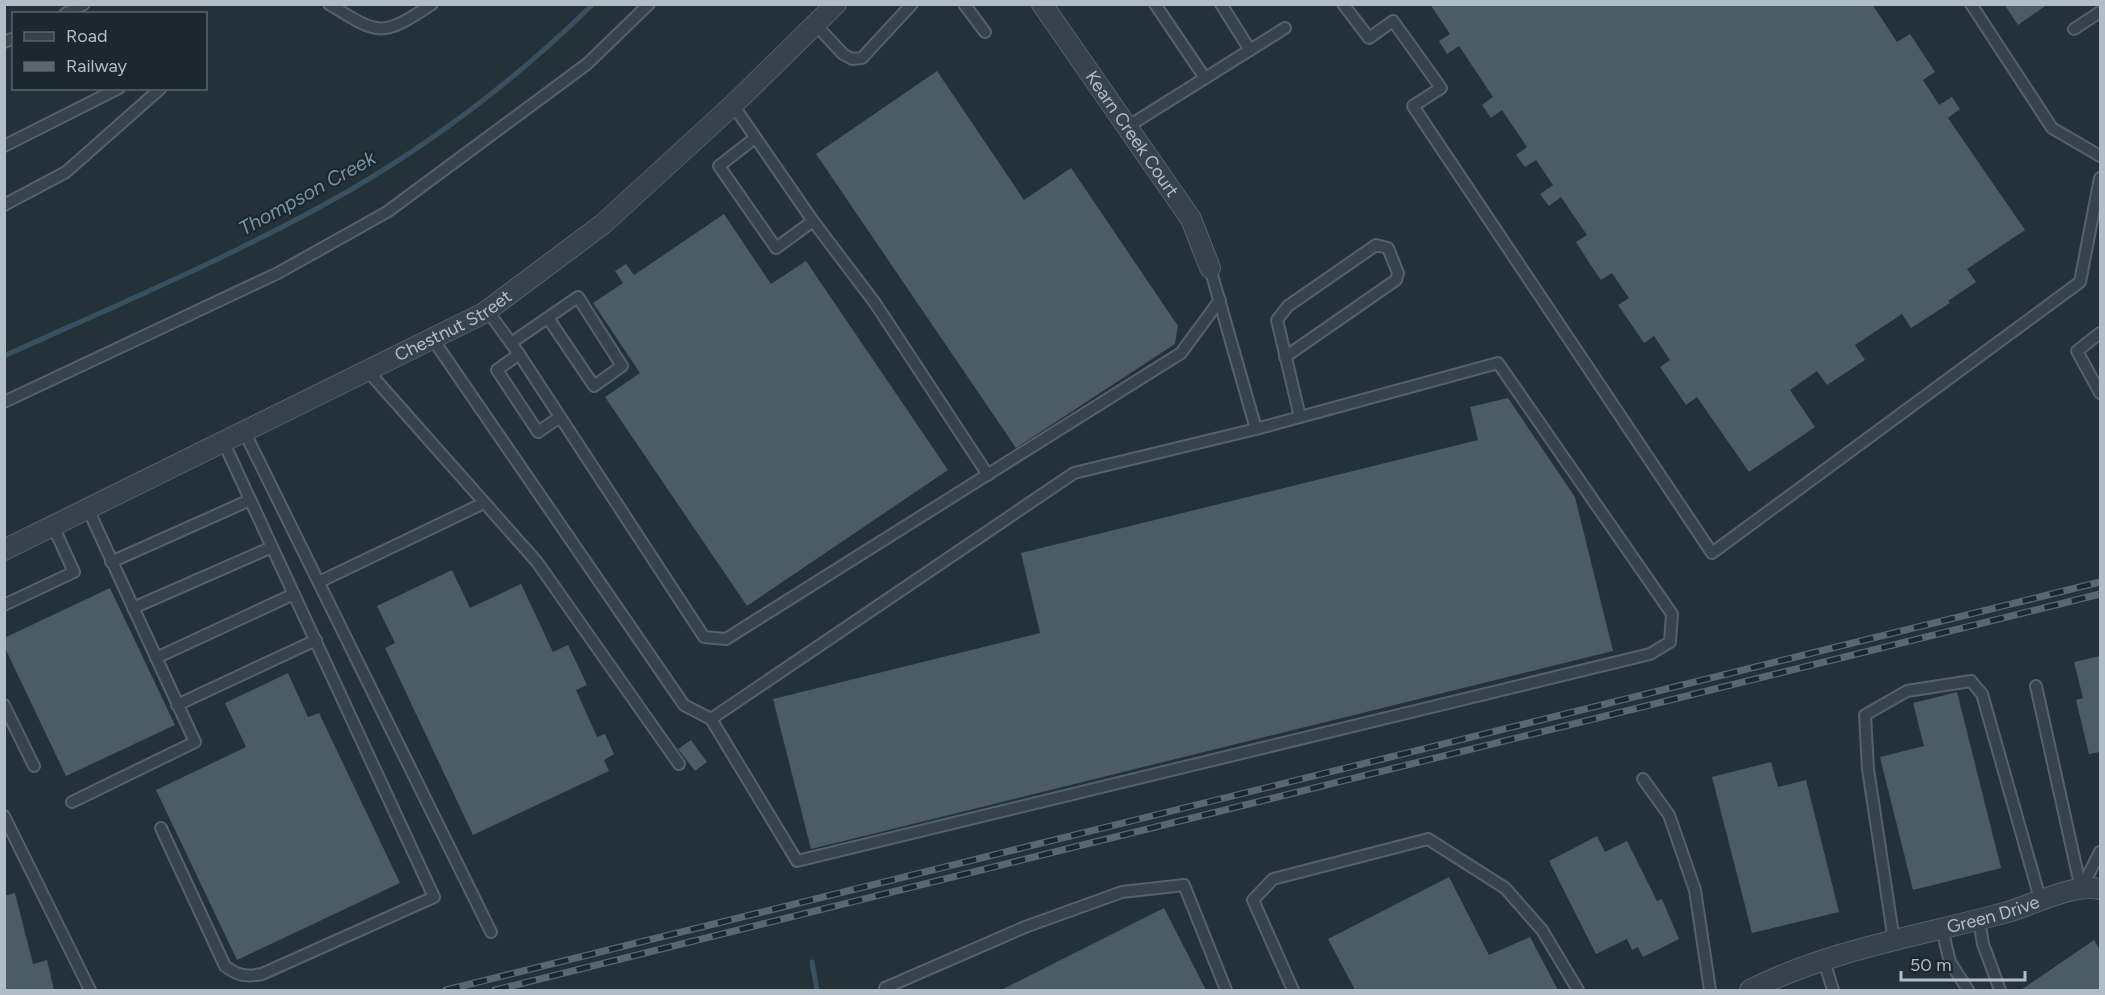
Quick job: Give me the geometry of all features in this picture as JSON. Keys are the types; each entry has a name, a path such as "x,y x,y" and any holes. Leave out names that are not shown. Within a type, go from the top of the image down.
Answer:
{"street":[{"name":"Chestnut Street","path":"4,550 487,310 603,224 733,105 836,4"},
{"name":"Kearn Creek Court","path":"1042,4 1191,219 1210,268"},
{"name":"Green Drive","path":"1750,990 1776,977 1824,961 2091,889"}],"lane":[{"path":"69,12 84,4"},
{"path":"328,4 368,29 397,27 432,4"},
{"path":"4,402 278,273 387,212 587,64 649,4"},
{"path":"816,25 843,54 852,60 861,58 912,4"},
{"path":"964,4 985,32"},
{"path":"1155,4 1205,78"},
{"path":"1221,4 1250,50"},
{"path":"1343,4 1369,38 1393,21 1441,88 1413,106 1712,553 2080,282 2100,177"},
{"path":"1971,4 2052,128 2100,156"},
{"path":"2074,29 2100,12"},
{"path":"1127,127 1285,28"},
{"path":"4,146 115,90"},
{"path":"4,206 66,172 159,90"},
{"path":"733,105 813,221 875,303 988,474"},
{"path":"755,138 719,166 776,248 813,221"},
{"path":"1285,357 1396,280 1398,273 1388,248 1376,245 1281,314 1277,320 1285,357 1299,417"},
{"path":"1210,268 1256,429"},
{"path":"511,343 578,297 622,366 594,386 548,318"},
{"path":"487,310 519,354 704,637 726,639 1181,353 1220,300"},
{"path":"2100,333 2077,351 2100,393"},
{"path":"432,338 684,705 711,719 797,861 1650,654 1670,642 1672,614 1498,363 1256,429 1074,473 711,719"},
{"path":"519,354 497,370 538,432 560,417"},
{"path":"366,370 537,562 679,765"},
{"path":"244,431 491,932"},
{"path":"161,828 225,966 247,977 262,974 434,897 223,441"},
{"path":"111,562 250,500"},
{"path":"319,582 484,503"},
{"path":"72,802 195,742 88,509"},
{"path":"4,605 74,572 53,526"},
{"path":"133,608 273,547"},
{"path":"156,658 294,594"},
{"path":"177,705 316,640"},
{"path":"1894,941 1868,769 1865,715 1907,691 1971,681 1982,694 2041,902"},
{"path":"2036,686 2091,889"},
{"path":"4,705 34,766"},
{"path":"1643,779 1669,815 1695,891 1710,990"},
{"path":"4,816 90,990"},
{"path":"1293,990 1253,900 1273,879 1428,838 1505,888 1542,930 1578,990"},
{"path":"2091,889 2100,852"},
{"path":"885,987 1025,927 1122,892 1184,885 1227,990"},
{"path":"1979,920 1983,944 2000,990"},
{"path":"1942,929 1950,962 1968,990"},
{"path":"1824,961 1833,990"}],"building":[{"path":"1430,4 1872,4 1897,42 1910,34 1935,72 1923,80 1939,105 1952,97 1960,109 1948,118 2025,230 1967,269 1976,282 1948,301 1950,303 1911,328 1902,314 1855,345 1865,360 1827,385 1817,371 1790,390 1815,427 1749,472 1697,397 1686,405 1660,367 1670,360 1654,336 1644,343 1618,305 1629,298 1612,273 1601,280 1592,267 1576,242 1587,235 1561,197 1549,206 1540,194 1553,185 1536,160 1525,167 1516,155 1527,147 1502,110 1491,118 1482,105 1493,97 1459,46 1447,54 1439,41 1450,34"},
{"path":"2004,4 2048,4 2018,25"},
{"path":"937,71 1024,200 1071,168 1178,326 1175,344 1016,448 816,154"},
{"path":"724,214 771,284 806,261 948,470 747,606 605,397 640,373 593,303 623,283 615,271 626,264 634,275"},
{"path":"1508,398 1575,497 1613,651 811,849 773,699 1040,633 1021,553 1478,440 1470,407"},
{"path":"452,570 470,608 521,584 553,652 568,645 587,685 576,690 597,737 605,734 614,754 604,760 609,771 473,835 385,648 395,643 377,606"},
{"path":"110,588 175,725 66,776 4,646 4,638"},
{"path":"2100,656 2100,752 2089,754 2076,700 2083,698 2074,662"},
{"path":"288,673 308,717 319,713 400,883 237,960 156,790 246,747 225,703"},
{"path":"1957,692 2001,868 1913,890 1880,757 1924,746 1913,703"},
{"path":"691,740 707,762 695,771 678,749"},
{"path":"1771,762 1778,787 1806,780 1839,912 1752,933 1712,777"},
{"path":"1597,836 1605,852 1627,841 1657,901 1662,899 1679,939 1643,957 1638,947 1632,950 1627,939 1596,954 1549,861"},
{"path":"1449,877 1489,955 1530,937 1558,990 1355,990 1328,939"},
{"path":"15,893 33,964 47,960 54,990 4,990 4,896"},
{"path":"1164,908 1206,990 1001,990"},
{"path":"2094,940 2100,950 2100,990 2021,990"}],"waterway":[{"name":"Thompson Creek","path":"4,356 224,256 352,189 416,149 478,104 537,56 593,4"},
{"path":"812,962 817,990"}],"railway":[{"path":"446,990 2100,582"},
{"path":"495,990 2100,594"}]}
